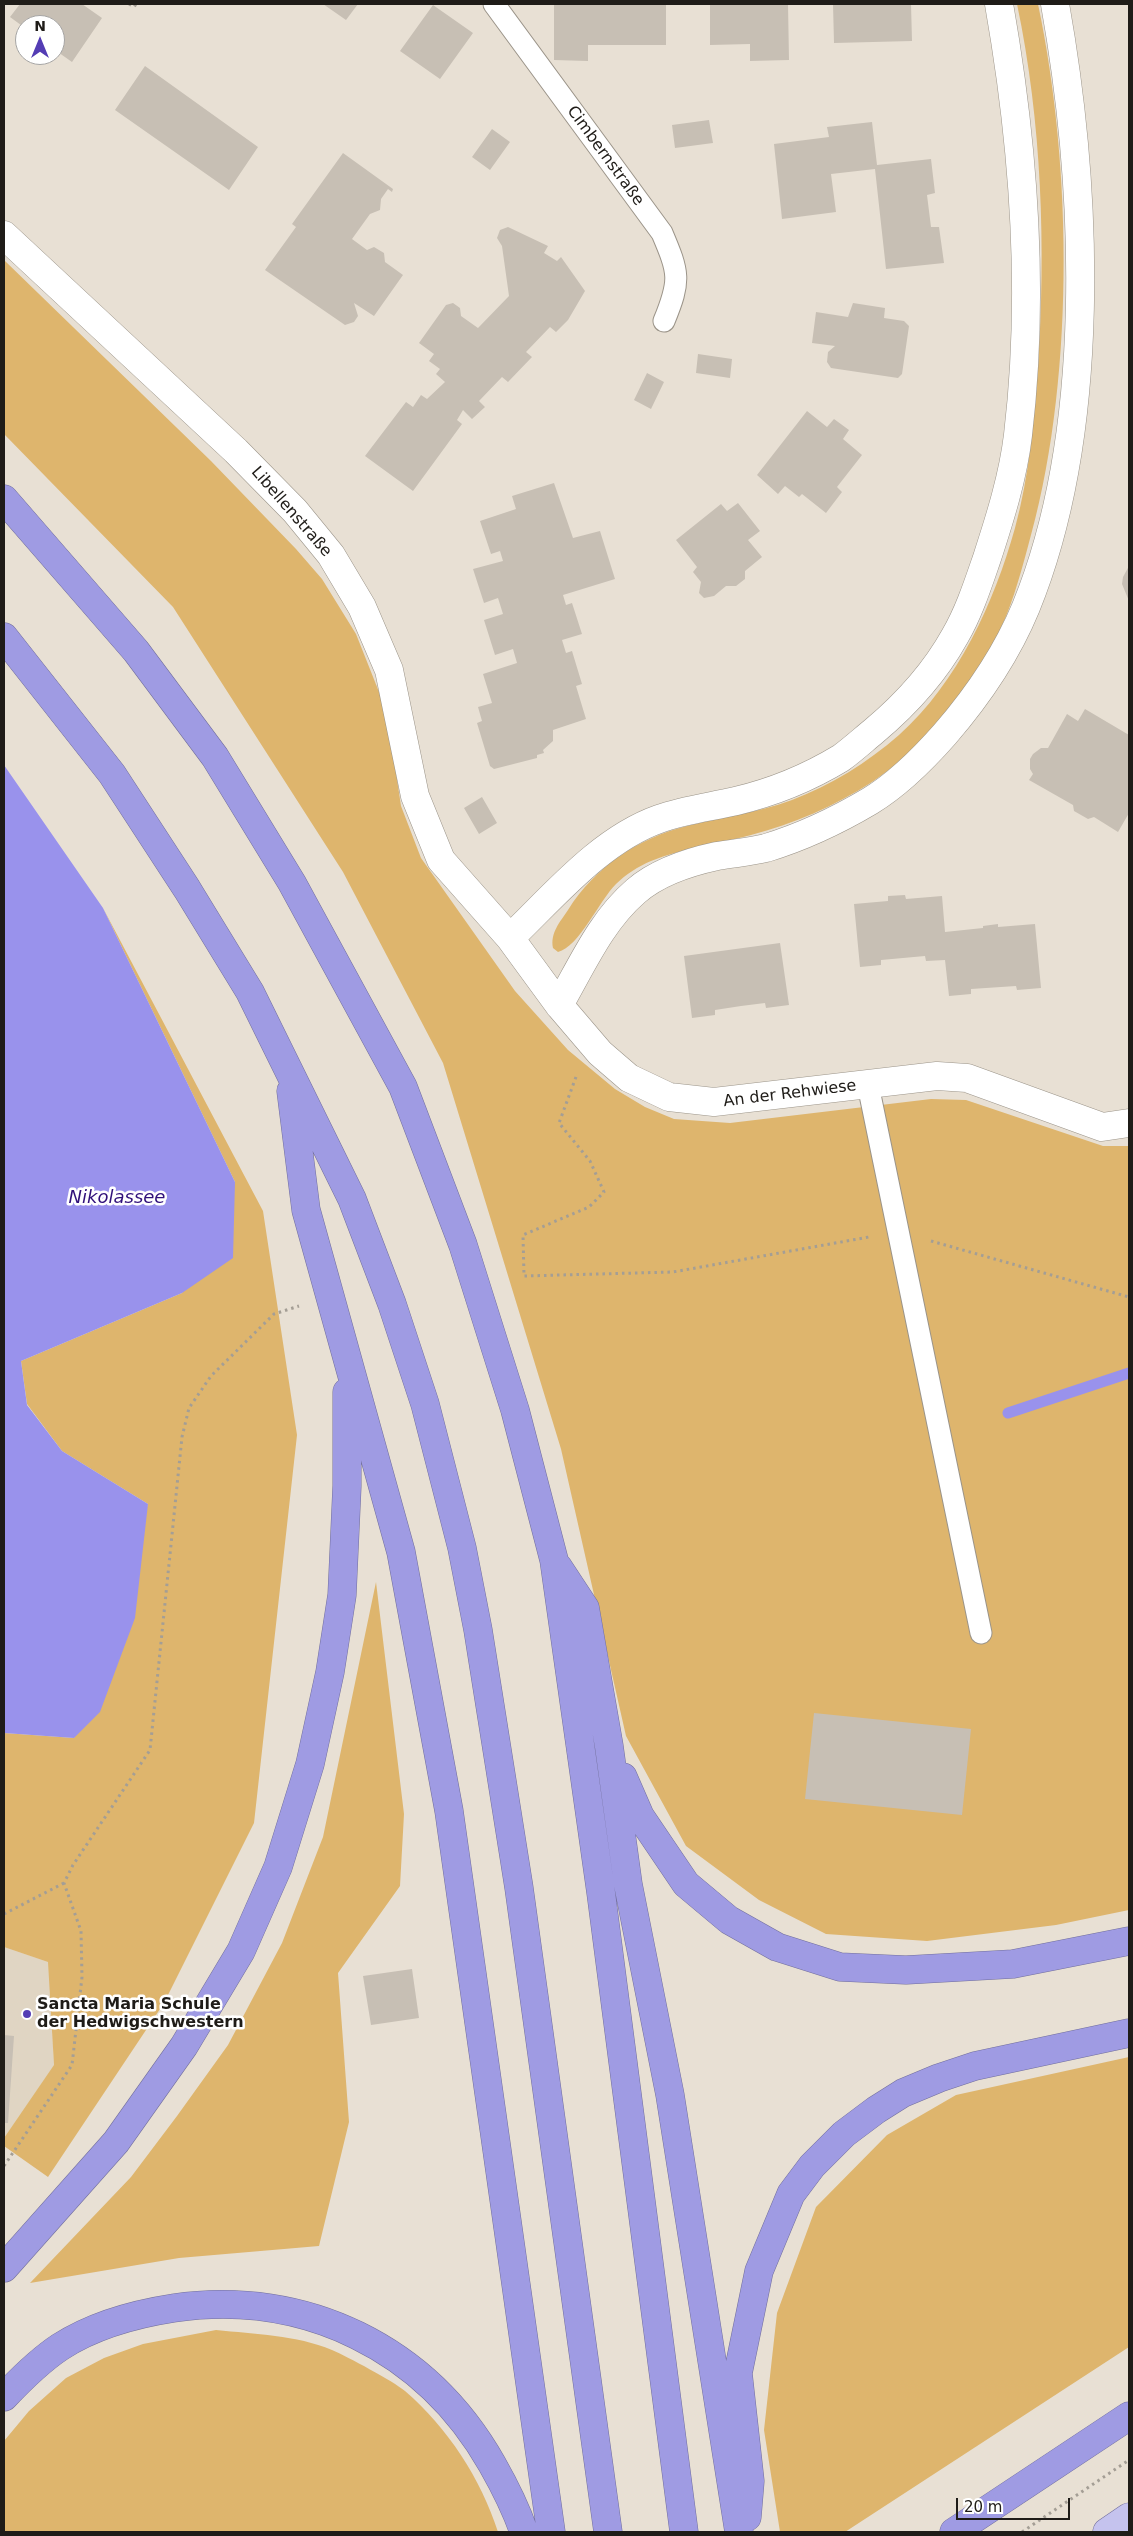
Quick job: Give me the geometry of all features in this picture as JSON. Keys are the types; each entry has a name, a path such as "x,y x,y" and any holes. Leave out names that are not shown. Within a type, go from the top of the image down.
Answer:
{"highway":[{"path":"4,499 136,651 215,757 292,883 403,1087 463,1245 515,1410 554,1560 601,1893 684,2532"},
{"path":"4,637 112,774 187,888 250,992 352,1200 392,1304 425,1404 462,1548 478,1630 519,1888 608,2532"},
{"path":"288,1068 306,1210 401,1552 449,1811 551,2532"},
{"path":"4,2268 116,2142 184,2046 240,1951 278,1867 310,1764 330,1672 342,1595 347,1486 347,1355"},
{"path":"554,1560 585,1608 609,1746 628,1884 670,2094 739,2532"},
{"path":"609,1746 640,1816 686,1884 729,1920 777,1947 840,1966 906,1970 1013,1964 1129,1941"},
{"path":"746,2532 750,2481 738,2373 759,2270 791,2194 812,2166 844,2134 876,2110 904,2093 939,2078 975,2066 1129,2033"},
{"path":"4,2397 22,2377 60,2347 101,2327 144,2313 196,2305 248,2304 292,2312 335,2324 378,2346 415,2370 478,2439 500,2477 524,2532"},
{"path":"1094,2440 1129,2406"},
{"path":"954,2532 1129,2416"}],"main road":[{"path":"1107,2532 1129,2517"}],"street":[{"path":"510,938 585,866 618,841 650,823 697,808 766,793 807,778 844,755 896,712 932,670 956,636 976,590 1002,513 1018,437 1024,332 1025,224 1013,80 999,4"},
{"path":"559,1005 605,923 637,890 666,872 715,856 765,848 822,826 872,800 920,762 967,707 1000,660 1025,610 1042,562 1067,453 1076,382 1080,291 1071,108 1055,4"},
{"name":"Libellenstraße","path":"4,235 236,451 295,511 331,556 362,607 389,670 415,796 441,860 510,938"},
{"name":"An der Rehwiese","path":"510,938 559,1005 600,1053 629,1078 669,1097 714,1102 937,1076 968,1078 1102,1127 1129,1123"}],"lane":[{"name":"Cimbernstraße","path":"494,4 662,232 675,263 676,292 664,321"},
{"path":"868,1085 981,1633"}],"path":[{"path":"129,4 134,7 136,4"},
{"path":"577,1074 560,1122 590,1161 604,1192 589,1207 523,1235 524,1276 673,1272 898,1232 1129,1297"},
{"path":"4,1914 64,1883 73,1865 150,1750 182,1437 189,1408 211,1376 274,1314 300,1306"},
{"path":"4,2166 72,2065 82,1977 80,1930 64,1883"},
{"path":"1022,2532 1129,2460"}],"shaded area":[{"path":"1017,4 1038,4 1050,68 1058,136 1063,207 1064,278 1061,349 1054,419 1043,487 1021,572 1011,605 1002,626 973,677 944,716 910,752 872,782 843,799 798,820 751,835 675,853 642,865 616,884 574,942 558,952 553,948 552,943 559,923 591,880 619,856 669,831 792,800 848,772 887,745 920,714 939,691 956,666 985,612 1006,556 1020,508 1030,449 1038,368 1042,277 1040,185 1032,94"},
{"path":"4,260 211,461 296,549 322,579 356,634 381,697 389,726 401,806 421,858 515,991 568,1050 615,1089 645,1107 674,1119 730,1123 931,1099 966,1100 1103,1146 1129,1146 1129,1910 1056,1925 927,1941 826,1934 759,1900 686,1846 626,1736 561,1449 443,1063 343,872 173,607 4,434"},
{"path":"103,908 263,1211 297,1435 254,1823 164,2003 48,2177 4,2146 4,2138 54,2065 48,1962 4,1947 4,1733 74,1738 148,1504 62,1451 27,1404 21,1361 182,1293 235,1182"},
{"path":"376,1582 404,1814 400,1886 338,1973 349,2122 319,2246 179,2258 30,2283 131,2177 177,2116 228,2045 282,1943 323,1837"},
{"name":"Sancta Maria Schule der Hedwigschwestern","path":"4,1947 49,1962 54,2066 4,2138"},
{"path":"1129,2057 1129,2347 845,2532 780,2532 764,2430 777,2313 816,2207 887,2135 956,2095"},
{"path":"216,2330 275,2336 318,2345 332,2350 381,2375 405,2391 435,2421 461,2456 482,2493 498,2532 4,2532 4,2441 29,2411 66,2378 104,2358 143,2344"}],"water":[{"name":"Nikolassee","path":"4,765 103,908 235,1182 233,1258 182,1293 21,1361 27,1405 62,1451 148,1504 135,1618 100,1712 74,1738 4,1733"}],"building":[{"path":"20,4 82,4 102,18 72,62 65,57 65,15 15,15 15,21 10,17"},
{"path":"323,4 358,4 346,20"},
{"path":"554,4 666,4 666,45 588,45 588,61 554,60"},
{"path":"710,4 788,4 789,60 750,61 750,44 710,45"},
{"path":"833,4 911,4 912,41 834,43"},
{"path":"433,5 473,33 440,79 400,51"},
{"path":"145,66 258,147 229,190 115,110"},
{"path":"709,120 713,143 675,148 672,125"},
{"path":"872,122 877,165 931,159 935,193 927,195 931,227 939,227 944,263 886,269 875,169 831,174 836,212 782,219 774,144 829,137 827,127"},
{"path":"492,129 510,142 490,170 472,157"},
{"path":"343,153 393,189 392,192 388,189 381,199 380,210 370,214 352,239 367,250 374,247 384,253 385,262 403,275 374,316 354,303 358,316 354,322 345,325 265,270 296,227 292,224"},
{"path":"508,227 548,246 544,253 557,261 561,257 585,291 568,320 556,332 550,327 526,352 532,357 508,382 502,377 479,401 485,407 472,419 463,410 457,420 462,424 413,491 365,456 406,402 413,407 421,395 427,399 445,382 436,374 440,369 429,361 434,354 419,343 446,305 453,303 460,308 461,316 478,328 509,296 502,246 497,238 500,230"},
{"path":"853,303 885,308 884,318 904,321 909,326 902,374 898,378 831,368 827,362 828,352 835,346 812,343 816,312 848,317"},
{"path":"698,354 732,359 730,378 696,373"},
{"path":"647,373 664,382 651,409 634,400"},
{"path":"807,411 827,427 834,419 849,430 843,439 862,455 837,487 842,492 826,513 802,494 799,497 785,486 778,494 757,475"},
{"path":"554,483 573,538 600,531 615,579 563,595 566,605 572,603 582,634 562,640 566,653 572,651 582,684 576,686 586,719 553,730 553,741 543,750 544,753 537,755 537,758 494,769 490,766 477,723 482,721 478,707 492,703 483,674 517,663 513,649 495,655 484,620 503,614 498,598 484,603 473,569 503,561 500,551 491,554 480,521 516,509 512,496"},
{"path":"738,503 760,531 748,540 762,557 745,571 745,579 736,586 726,586 714,596 704,598 699,593 701,582 693,572 697,567 676,540 721,504 727,511"},
{"path":"1129,566 1129,601 1122,584 1123,577"},
{"path":"1085,709 1129,735 1129,813 1118,832 1094,817 1088,819 1074,811 1073,805 1029,780 1033,774 1030,769 1030,759 1033,754 1041,748 1048,748 1067,714 1078,721"},
{"path":"482,797 497,823 479,834 464,808"},
{"path":"905,895 906,899 942,896 945,932 983,928 983,926 998,924 998,927 1035,924 1041,988 1017,990 1016,986 971,989 971,994 949,996 945,960 926,961 925,956 881,960 881,965 860,967 854,904 888,901 888,896"},
{"path":"780,943 789,1005 766,1008 765,1003 741,1006 715,1010 715,1015 692,1018 684,956"},
{"path":"814,1713 971,1729 962,1815 805,1799"},
{"path":"412,1969 419,2018 371,2025 363,1976"},
{"path":"4,2035 14,2036 8,2123 4,2123"}],"waterway":[{"path":"1008,1413 1129,1373"}],"place":[{"name":"Sancta Maria Schule der Hedwigschwestern","path":"27,2014"}]}
